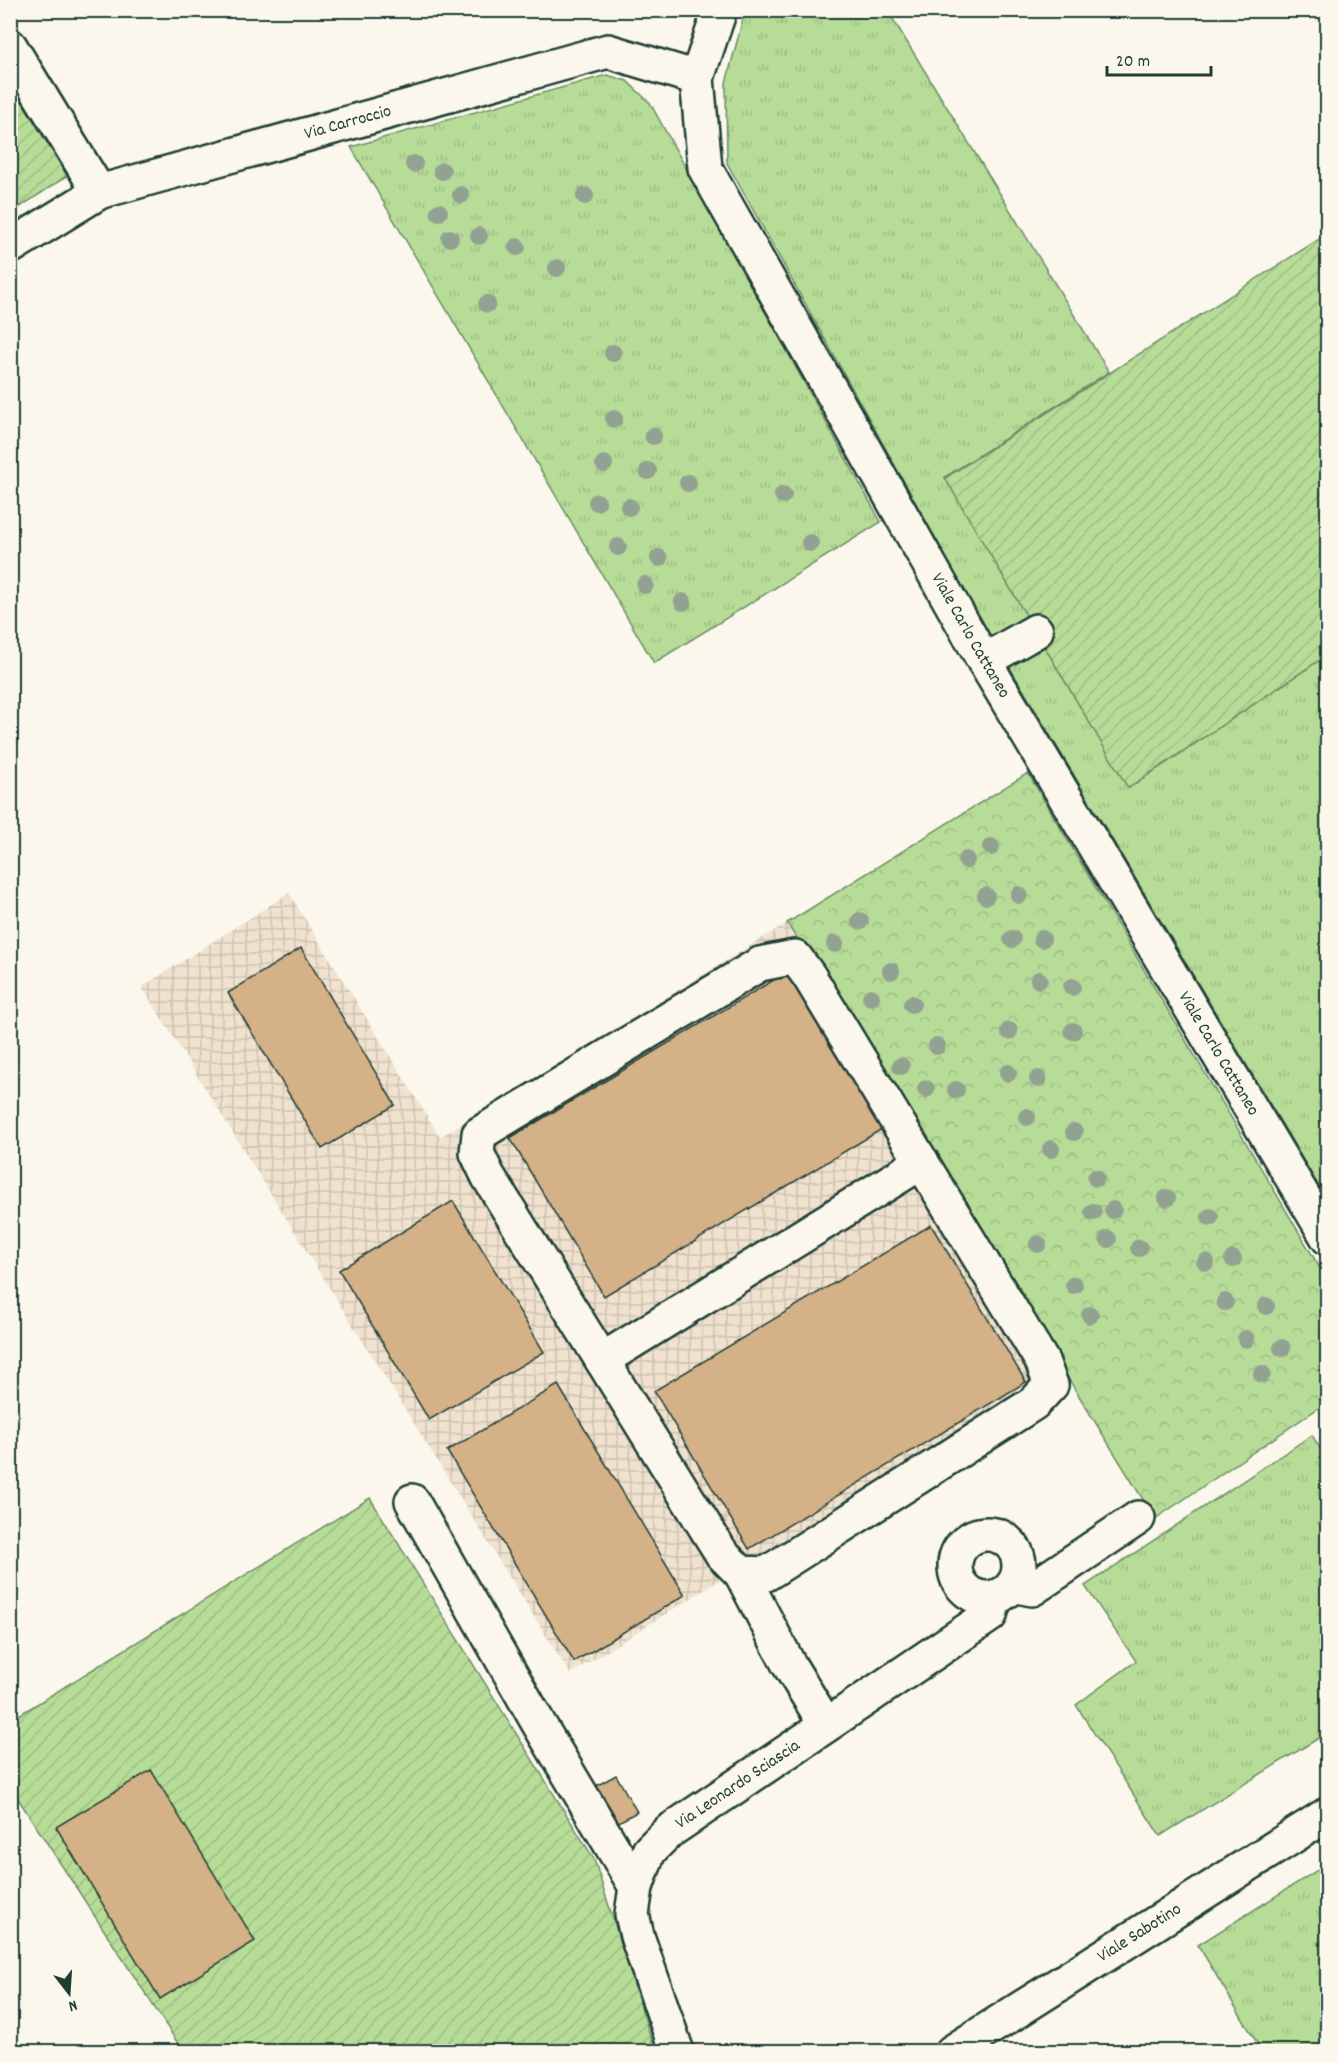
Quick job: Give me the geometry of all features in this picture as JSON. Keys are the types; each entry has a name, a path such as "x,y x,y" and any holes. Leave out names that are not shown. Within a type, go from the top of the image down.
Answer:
{"street":[{"name":"Viale Carlo Cattaneo","path":"720,10 697,78 705,168 984,661 1328,1238"},
{"path":"10,46 99,192"},
{"name":"Via Carroccio","path":"10,247 99,192 608,51 697,78"},
{"path":"984,661 1036,631"},
{"path":"741,1573 766,1574 1034,1403 1051,1385 1042,1361 809,976 795,957 760,964 479,1134 477,1153 488,1176 722,1554 741,1573 788,1663 826,1725"},
{"path":"602,1360 922,1162"},
{"path":"412,1501 539,1724 636,1887"},
{"name":"Via Leonardo Sciascia","path":"677,2052 632,1914 636,1887 649,1851 668,1832 990,1615 1004,1591 1032,1589 1138,1518"},
{"name":"Viale Sabotino","path":"952,2052 1328,1814"}],"shaded area":[{"path":"289,893 440,1137 787,923 1061,1366 570,1674 142,987"}],"green space":[{"path":"745,11 888,11 1109,372 945,477 1028,618 992,640 727,163 726,83"},
{"path":"607,75 627,81 650,103 881,522 654,663 351,147"},
{"path":"11,83 67,176 10,213"},
{"path":"1327,234 1327,655 1128,788 945,478"},
{"path":"1043,644 1129,788 1327,655 1327,1200 1009,666"},
{"path":"1028,773 1327,1280 1327,1402 1155,1519 787,923"},
{"path":"1312,1435 1327,1461 1327,1733 1160,1836 1076,1705 1136,1661 1085,1586"},
{"path":"370,1498 594,1859 655,2051 183,2051 11,1788 11,1720"},
{"path":"1327,1864 1327,2051 1262,2051 1198,1945"}],"building":[{"path":"301,948 395,1105 322,1149 228,993"},
{"path":"787,972 882,1129 604,1296 510,1138"},
{"path":"453,1201 544,1352 429,1420 339,1270"},
{"path":"931,1225 1026,1382 749,1549 654,1391"},
{"path":"558,1385 685,1595 574,1662 447,1451"},
{"path":"151,1770 255,1941 160,1999 56,1827"},
{"path":"616,1775 637,1812 617,1823 596,1786"}]}
